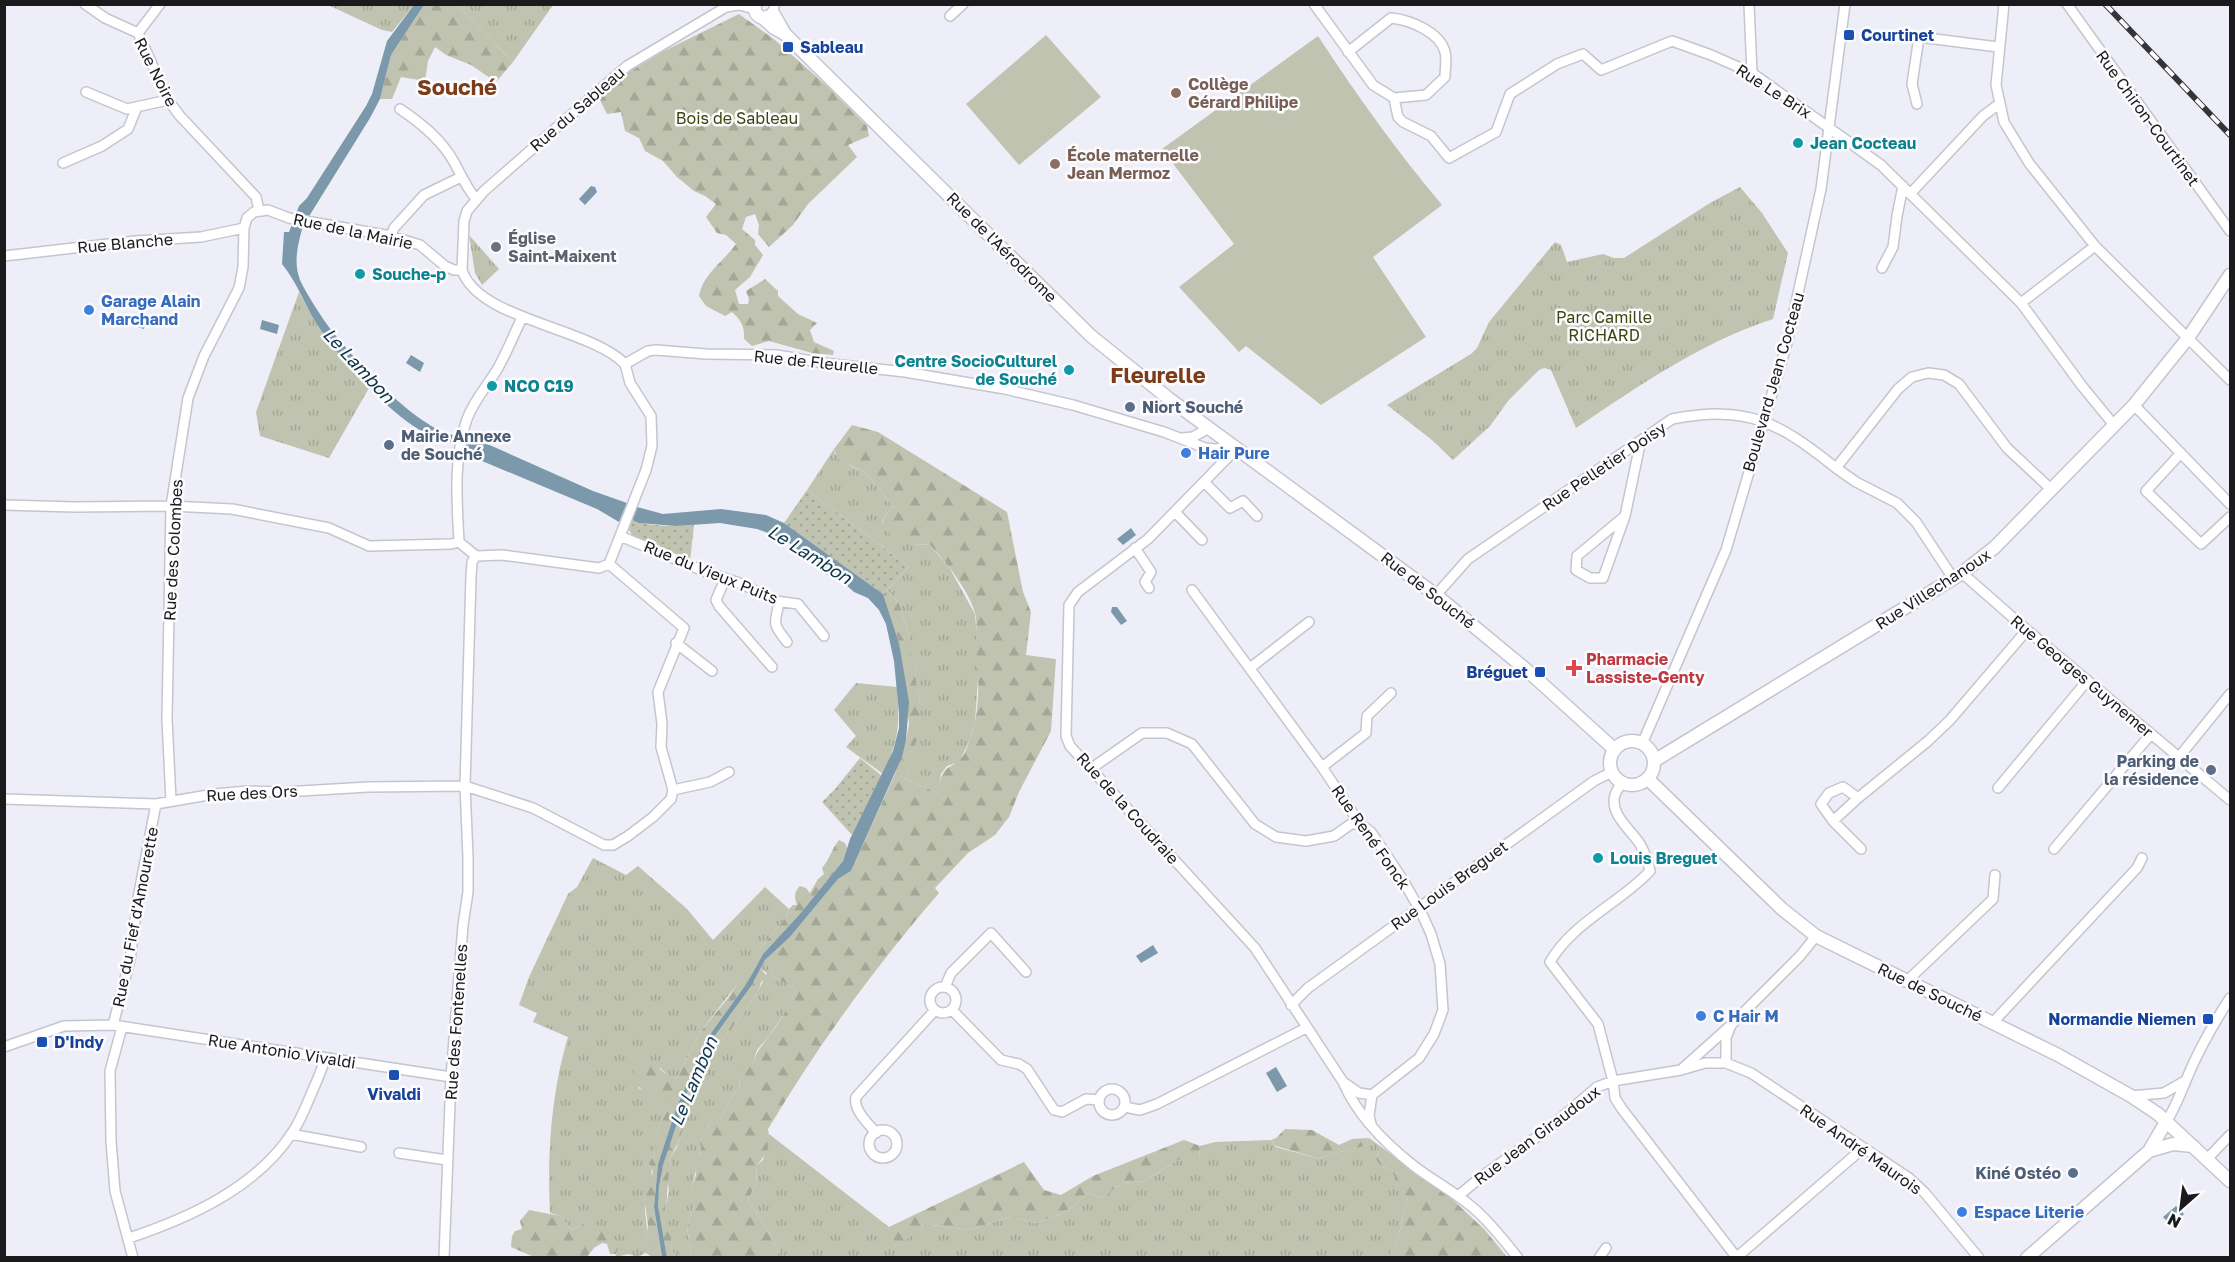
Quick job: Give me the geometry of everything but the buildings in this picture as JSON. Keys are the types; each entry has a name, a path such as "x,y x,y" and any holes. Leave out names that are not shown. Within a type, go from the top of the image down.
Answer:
{"street":[{"name":"Rue Noire","path":"86,4 105,18 138,33 168,100 180,116 256,197 259,210"},
{"path":"138,33 160,4"},
{"path":"950,16 963,4"},
{"path":"1314,4 1348,52 1373,85 1394,98 1426,95 1446,77 1445,52 1432,33 1403,19 1391,18 1348,52"},
{"path":"1749,4 1752,73"},
{"name":"Boulevard Jean Cocteau","path":"1642,744 1726,550 1764,422 1803,278 1821,189 1845,4"},
{"path":"2004,4 1996,85 2004,122 2029,163 2095,246 2230,380"},
{"name":"Rue Chiron-Courtinet","path":"2067,4 2230,231"},
{"name":"Rue du Sableau","path":"462,270 464,221 467,211 476,199 591,96 627,66 726,7 740,5 764,8"},
{"name":"Rue de l'Aérodrome","path":"764,8 774,28 785,34 1091,336 1234,446"},
{"path":"1917,104 1912,84 1919,37 1998,47"},
{"name":"Rue Le Brix","path":"1394,98 1398,117 1403,122 1431,136 1449,158 1496,132 1510,94 1557,64 1583,54 1601,70 1672,41 1752,73 1881,165 1907,190 2021,303 2082,386 2114,425"},
{"path":"86,92 128,109 168,100"},
{"path":"1882,268 1893,247 1907,190 1983,116 1999,104"},
{"path":"63,163 102,146 128,129 137,107"},
{"path":"400,109 428,129 449,155 460,177 476,199"},
{"path":"391,236 393,228 424,195 460,177"},
{"path":"244,228 250,214 259,210"},
{"name":"Rue de la Mairie","path":"259,210 268,210 289,218 391,236 420,245 446,266 453,270 462,270 472,287 522,318 594,343 617,356 625,364"},
{"name":"Rue Blanche","path":"4,256 135,240 201,237 244,228"},
{"name":"Rue des Colombes","path":"171,801 167,719 171,506 189,398 204,356 239,288 243,267 244,228"},
{"path":"2021,303 2095,246"},
{"name":"Rue Villechanoux","path":"1654,761 1958,576 1995,548 2134,405 2188,338 2230,274"},
{"path":"522,318 498,367 473,405 464,432 457,504 459,542 476,555 501,555 599,568 609,564 650,459 651,416 630,383 625,364"},
{"name":"Rue de Fleurelle","path":"625,364 642,354 656,350 777,355 905,372 1073,405 1181,438 1205,448 1234,446"},
{"path":"1836,468 1898,389 1912,377 1928,374 1944,375 1959,384 2007,448 2052,490"},
{"path":"2134,405 2230,504"},
{"name":"Rue Pelletier Doisy","path":"1436,595 1468,559 1672,419 1703,413 1732,413 1764,422 1806,444 1836,468"},
{"path":"1181,438 1201,434 1209,428"},
{"path":"1625,516 1577,556 1576,570 1590,578 1603,578 1625,516 1641,440"},
{"name":"Rue de la Coudraie","path":"1234,446 1204,482 1148,539 1078,592 1069,605 1066,736 1070,746 1255,948 1343,1082 1350,1100 1388,1143 1413,1166 1472,1207 1518,1257"},
{"name":"Rue de Souché","path":"1234,446 1436,595 1529,672 1614,749"},
{"path":"2181,453 2146,491 2201,544 2230,517"},
{"name":"Rue Georges Guynemer","path":"1836,468 1856,482 1897,503 1916,522 1958,576 2230,800"},
{"path":"1204,482 1230,508 1244,501 1257,516"},
{"path":"4,505 232,508 329,528 369,546 459,542"},
{"path":"1175,512 1202,540"},
{"name":"Rue du Vieux Puits","path":"620,536 742,584 779,602 798,604 824,636"},
{"path":"1136,548 1150,572 1145,582 1149,588"},
{"name":"Rue des Fontenelles","path":"444,1257 451,1077 463,925 468,892 465,786 471,576 472,562 476,555"},
{"path":"609,564 684,628 658,692 662,724 661,747 673,790 710,782 729,772"},
{"path":"725,579 716,600 719,606 772,667"},
{"name":"Rue René Fonck","path":"1192,590 1322,767 1360,824 1371,832 1419,908 1431,934 1440,964 1443,1010 1434,1034 1419,1058 1372,1095"},
{"path":"779,602 774,625 787,642"},
{"path":"1250,668 1309,622"},
{"path":"1833,821 1950,720 2026,630"},
{"path":"676,643 712,671"},
{"path":"1998,788 2087,681"},
{"path":"1322,767 1366,733 1367,716 1391,693"},
{"path":"2179,757 2230,694"},
{"path":"1092,768 1142,733 1167,733 1192,744 1255,824 1276,837 1306,841 1334,836 1351,824 1360,824"},
{"path":"2054,849 2151,734"},
{"path":"1626,742 1642,744 1651,752 1654,761 1648,779 1638,784 1622,782 1612,772 1611,758 1614,749 1626,742"},
{"name":"Rue Louis Breguet","path":"1291,1005 1308,988 1594,781 1612,772"},
{"name":"Rue de Souché","path":"1648,779 1782,909 1816,936 2067,1060 2131,1096 2208,1158 2230,1181"},
{"path":"1622,782 1614,796 1616,812 1639,843 1647,858 1650,871 1559,946 1550,962 1598,1024 1613,1081 1615,1098 1629,1120 1737,1257 1862,1149"},
{"name":"Rue des Ors","path":"4,799 156,804 248,791 284,792 368,787 465,786 533,808 604,845 613,845 653,817 671,799 673,790"},
{"path":"1858,798 1843,787 1829,793 1821,804 1833,821 1861,849"},
{"name":"Rue du Fief d'Amourette","path":"4,1047 64,1026 118,1026 138,898 156,804"},
{"path":"1993,1024 2137,868 2142,858"},
{"path":"1907,981 1993,898 1995,874"},
{"path":"945,987 951,973 990,933 1026,972"},
{"path":"1681,1070 1731,1025 1800,956 1816,936"},
{"path":"945,987 953,991 956,998 952,1010 942,1013 935,1010 931,1003 932,994 937,989 945,987"},
{"path":"2027,1257 2149,1151 2182,1095 2186,1081 2211,1030 2230,998"},
{"path":"876,1132 856,1108 856,1097 935,1010"},
{"path":"952,1010 1001,1060 1019,1064 1027,1069 1054,1110 1062,1112 1086,1100 1099,1100"},
{"path":"1726,1063 1726,1038 1731,1025"},
{"path":"118,1026 110,1071 111,1141 115,1191 133,1257"},
{"name":"Rue Antonio Vivaldi","path":"118,1026 451,1077"},
{"path":"1125,1107 1140,1110 1157,1104 1306,1028"},
{"path":"129,1238 208,1204 237,1187 267,1163 291,1134 303,1113 325,1058"},
{"name":"Rue André Maurois","path":"1681,1070 1704,1063 1726,1063 1750,1073 1909,1178 1925,1193 1979,1257"},
{"name":"Rue Jean Giraudoux","path":"1458,1196 1548,1129 1597,1087 1613,1081 1681,1070"},
{"path":"2131,1096 2164,1093 2186,1081"},
{"path":"1343,1082 1359,1093 1372,1095 1369,1115 1371,1124"},
{"path":"1106,1090 1118,1090 1125,1099 1125,1107 1119,1114 1106,1114 1100,1108 1099,1100 1106,1090"},
{"path":"291,1134 361,1147"},
{"path":"2208,1158 2230,1135"},
{"path":"2149,1151 2173,1144 2193,1146"},
{"path":"399,1153 447,1160"},
{"path":"1599,1257 1606,1248"}],"green space":[{"path":"328,5 414,5 392,32 382,30"},
{"path":"424,5 457,5 513,62 496,82 471,65 446,55 435,47 428,61 425,81 401,77 392,99 380,99 391,55"},
{"path":"457,5 553,5 513,62"},
{"name":"Bois de Sableau","path":"739,14 775,40 827,86 867,126 869,136 848,145 857,157 808,204 793,225 769,247 758,234 759,225 755,214 746,217 742,229 755,240 755,245 763,255 750,277 735,290 739,304 748,304 746,291 765,279 778,291 778,296 798,314 817,323 810,330 814,342 834,351 833,355 812,353 769,341 752,346 744,339 742,324 732,312 725,316 706,306 699,296 701,288 709,275 736,244 726,235 717,233 706,217 716,204 694,191 663,161 645,151 639,138 625,131 621,112 607,114 599,98 629,72 662,52"},
{"path":"1046,35 1101,97 1019,165 966,104"},
{"path":"1318,36 1378,123 1442,205 1373,257 1426,337 1321,405 1246,346 1239,352 1179,287 1234,244 1162,149"},
{"name":"Parc Camille RICHARD","path":"1740,187 1762,213 1788,253 1773,319 1720,340 1671,366 1576,428 1551,370 1544,368 1539,370 1508,401 1490,426 1453,460 1432,440 1387,405 1471,354 1477,348 1489,322 1555,242 1561,245 1567,262 1603,254 1614,258 1624,258 1710,203"},
{"path":"469,235 499,269 482,285 475,273"},
{"path":"299,292 331,343 369,388 329,458 260,436 256,412"},
{"path":"852,425 878,432 1007,512 1023,592 1031,612 1026,655 1056,659 1051,731 1019,792 1009,817 995,835 968,853 935,888 939,893 849,1007 807,1067 768,1129 767,1148 757,1165 756,1184 748,1200 773,1239 781,1257 691,1257 687,1226 694,1205 689,1194 701,1152 700,1142 711,1121 720,1121 730,1099 740,1089 741,1071 753,1064 758,1052 781,1020 796,990 773,976 765,960 790,937 838,879 851,871 895,774 906,740 909,724 899,643 883,594 887,590 899,603 910,638 909,651 917,668 916,678 920,700 919,724 914,752 905,779 938,793 943,774 962,757 974,726 978,701 978,675 976,622 972,604 956,576 929,544 908,544 891,535 882,523 887,513 894,507 866,473 838,459 834,449"},
{"path":"834,449 835,454 851,466 866,473 894,507 882,522 890,533 908,543 929,544 949,567 975,614 979,664 975,722 970,740 959,762 947,766 941,774 938,793 905,779 919,724 920,700 916,678 917,668 908,651 910,638 899,603 887,590 909,567 807,490"},
{"path":"807,490 909,567 883,594 784,523"},
{"path":"632,520 654,525 694,525 690,561 633,536 629,530"},
{"path":"856,683 897,687 897,732 883,774 846,747 856,736 834,710"},
{"path":"860,758 882,776 852,835 822,802"},
{"path":"839,840 845,843 847,848 843,861 799,915 763,954 747,983 706,1040 676,1109 658,1164 654,1207 662,1257 657,1257 657,1250 651,1248 646,1238 648,1225 645,1204 646,1185 653,1173 649,1163 655,1152 655,1139 669,1101 658,1099 636,1084 632,1079 636,1062 650,1063 677,1078 701,1031 728,998 760,949 786,917 789,909 797,905 795,895 798,888 800,886 806,888 810,893 818,879 824,874 822,868"},
{"path":"593,858 626,875 638,866 687,909 713,940 765,887 789,909 786,917 760,949 745,974 701,1031 677,1078 669,1076 660,1068 638,1088 670,1100 655,1139 655,1152 649,1163 652,1174 645,1205 646,1238 657,1250 657,1257 646,1253 637,1257 629,1254 615,1257 618,1250 592,1229 583,1224 572,1230 560,1216 550,1213 549,1169 554,1102 568,1037 533,1022 537,1013 519,1005 529,977 568,894 577,887"},
{"path":"765,960 773,976 796,990 788,1008 757,1050 753,1064 739,1077 740,1089 730,1099 720,1121 711,1121 700,1142 701,1151 690,1194 694,1205 687,1226 691,1257 675,1257 670,1244 665,1210 669,1191 667,1177 671,1164 669,1159 676,1149 690,1111 690,1102 710,1060 710,1055 743,1014 759,989 767,973 760,968"},
{"path":"760,968 768,977 761,982 743,1014 710,1055 694,1102 690,1102 688,1116 669,1159 671,1164 665,1210 668,1214 670,1244 675,1257 667,1258 660,1224 659,1185 675,1121 700,1059"},
{"path":"1285,1129 1312,1130 1339,1145 1352,1139 1369,1138 1364,1146 1320,1159 1276,1146 1271,1140"},
{"path":"769,1134 889,1227 896,1247 925,1224 969,1230 1010,1217 1036,1223 1071,1208 1087,1193 1101,1198 1123,1183 1144,1181 1180,1159 1199,1159 1200,1146 1215,1142 1271,1140 1276,1147 1320,1159 1364,1146 1369,1138 1380,1146 1376,1160 1381,1166 1392,1170 1399,1191 1408,1197 1397,1242 1388,1258 781,1257 773,1239 748,1200 756,1184 757,1165 763,1160"},
{"path":"1184,1140 1200,1146 1199,1159 1190,1163 1180,1159 1144,1181 1123,1183 1101,1198 1087,1193 1071,1208 1036,1223 1010,1217 969,1230 925,1224 896,1248 889,1227 1024,1162 1044,1190 1061,1195 1093,1176"},
{"path":"1380,1146 1453,1200 1485,1230 1507,1257 1388,1257 1397,1242 1408,1197 1399,1192 1392,1170 1381,1166 1376,1160"},
{"path":"529,1210 560,1216 572,1230 583,1224 605,1232 616,1243 618,1250 616,1254 610,1254 607,1244 602,1243 594,1248 587,1257 534,1257 511,1247 512,1236 515,1231 522,1229 520,1221"}],"water":[{"name":"Le Lambon","path":"414,5 424,5 391,55 380,99 303,226 297,259 300,280 319,313 342,344 374,379 414,414 452,435 467,435 593,491 627,503 619,522 597,509 463,453 452,443 424,432 401,417 367,385 334,348 317,324 282,264 284,232 289,232 299,206 307,198 366,106 372,94 387,41"},
{"path":"591,186 595,187 597,192 585,205 579,199"},
{"path":"130,314 147,320 144,329 127,324"},
{"path":"262,320 279,325 277,334 260,329"},
{"path":"411,355 424,363 420,372 406,363"},
{"name":"Le Lambon","path":"637,507 663,514 721,509 766,515 784,523 883,594 899,643 909,702 906,740 902,757 851,871 838,879 790,937 765,960 751,986 708,1045 692,1078 663,1165 659,1187 658,1206 667,1258 662,1257 654,1207 658,1164 676,1109 706,1040 747,983 763,954 799,915 843,861 850,839 893,751 899,728 899,713 894,661 886,624 879,610 868,598 820,571 811,560 784,539 757,529 720,523 676,526 639,523 632,520"},
{"path":"1131,528 1136,535 1123,545 1117,539"},
{"path":"1112,607 1117,607 1127,621 1121,625 1111,612"},
{"path":"1153,945 1158,953 1141,963 1136,956"},
{"path":"1276,1067 1287,1086 1277,1092 1266,1073"},
{"path":"2176,1206 2184,1214 2182,1216 2179,1214 2169,1223 2163,1217"}],"railway":[{"path":"2105,4 2230,135"}],"place":[{"name":"Courtinet","path":"1849,35"},
{"name":"Sableau","path":"788,47"},
{"name":"Collège Gérard Philipe","path":"1176,93"},
{"name":"Jean Cocteau","path":"1798,143"},
{"name":"École maternelle Jean Mermoz","path":"1055,164"},
{"name":"Église Saint-Maixent","path":"496,247"},
{"name":"Souche-p","path":"360,274"},
{"name":"Garage Alain Marchand","path":"89,310"},
{"name":"Centre SocioCulturel de Souché","path":"1069,370"},
{"name":"NCO C19","path":"492,386"},
{"name":"Niort Souché","path":"1130,407"},
{"name":"Mairie Annexe de Souché","path":"389,445"},
{"name":"Hair Pure","path":"1186,453"},
{"name":"Pharmacie Lassiste-Genty","path":"1574,668"},
{"name":"Bréguet","path":"1540,672"},
{"name":"Parking de la résidence","path":"2211,770"},
{"name":"Louis Breguet","path":"1598,858"},
{"name":"C Hair M","path":"1701,1016"},
{"name":"Normandie Niemen","path":"2208,1019"},
{"name":"D'Indy","path":"42,1042"},
{"name":"Vivaldi","path":"394,1075"},
{"name":"Kiné Ostéo","path":"2073,1173"},
{"name":"Espace Literie","path":"1962,1212"}],"district":[{"name":"Souché","path":"457,86"},
{"name":"Fleurelle","path":"1158,374"}]}
